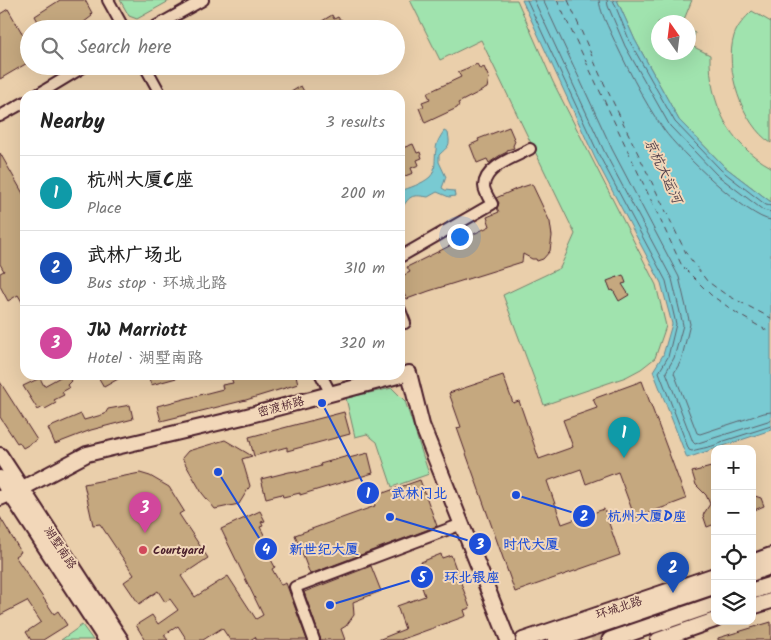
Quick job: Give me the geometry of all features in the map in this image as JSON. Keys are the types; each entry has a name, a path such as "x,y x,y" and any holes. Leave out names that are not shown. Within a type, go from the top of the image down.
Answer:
{"main road":[{"name":"密渡桥路","path":"405,374 409,373 422,425 508,640"},
{"name":"密渡桥路","path":"10,493 87,454 166,436 383,380"},
{"name":"湖墅南路","path":"0,455 10,493 121,640"},
{"name":"湖墅南路","path":"0,478 106,640"},
{"path":"756,561 771,555"},
{"path":"756,572 771,566"},
{"name":"环城北路","path":"523,640 711,576"},
{"path":"756,590 771,585"},
{"name":"环城北路","path":"556,640 711,587"},
{"path":"756,606 771,601"},
{"path":"610,640 711,605"},
{"path":"658,640 711,621"}],"street":[{"path":"108,0 119,20"},
{"path":"167,20 203,0"},
{"path":"45,90 71,75"},
{"path":"150,75 158,90"},
{"path":"0,116 20,105"},
{"path":"405,254 492,204 484,187 486,177 493,169 530,149"},
{"path":"323,380 331,394"},
{"path":"314,640 295,587 462,524"}],"green space":[{"path":"120,0 171,0 137,19 129,16"},
{"path":"410,0 517,0 553,82 656,285 666,326 655,358 641,369 626,377 544,405 503,295 560,268 575,234 481,40 440,60"},
{"path":"617,0 692,0 686,15 651,15 651,60 696,60 696,48 710,55 713,89 724,120 743,146 756,158 771,167 771,202 725,167 679,120 635,40"},
{"path":"752,11 771,22 771,143 761,135 744,110 738,95 731,64 735,32"},
{"path":"392,388 405,401 429,474 392,487 377,442 367,434 355,437 346,398"},
{"path":"82,625 93,640 61,640"}],"water":[{"name":"京杭大运河","path":"522,0 617,0 635,40 679,120 725,167 771,202 771,430 726,445 711,445 711,450 687,458 653,371 663,355 672,324 661,283 595,158"},
{"path":"444,131 448,133 448,146 439,155 439,162 446,177 442,188 454,191 455,196 449,197 437,192 428,197 411,197 405,204 405,189 423,182 432,174 435,153"}],"building":[{"path":"60,0 85,0 92,13 92,16 87,20 37,20 35,16"},
{"path":"8,9 20,30 20,67 0,79 0,14"},
{"path":"332,15 334,19 338,17 340,20 324,20"},
{"path":"477,64 480,69 484,67 489,78 487,88 458,103 457,108 425,123 419,108 424,106 422,102 430,99 427,93 461,77 458,72"},
{"path":"301,86 303,90 294,90"},
{"path":"509,127 515,141 514,148 507,150 507,152 489,163 487,159 477,163 470,145 479,141 478,139"},
{"path":"413,144 417,153 420,152 422,158 417,160 419,165 411,168 413,173 405,176 405,147"},
{"path":"0,153 20,188 20,298 18,295 8,301 0,286 0,273 4,271 0,264"},
{"path":"532,184 550,222 552,236 550,251 543,259 537,261 523,254 522,262 407,299 405,296 405,274 410,272 407,267 490,226 487,217 499,212 497,208 499,203 496,198"},
{"path":"623,275 626,283 622,284 629,295 619,301 613,290 611,291 607,281"},
{"path":"503,375 513,403 519,401 539,459 573,447 563,420 597,408 593,399 642,381 686,499 635,518 618,472 586,484 581,469 547,481 562,524 604,509 620,555 515,592 457,428 461,427 449,393"},
{"path":"36,380 41,380 44,386 55,380 71,381 67,385 69,388 62,392 64,395 54,400 56,403 45,409 43,407 38,410 23,386"},
{"path":"100,380 116,380 104,387"},
{"path":"150,380 169,380 151,385"},
{"path":"232,380 297,380 298,384 246,400 161,421 157,406 223,389 222,385 233,383"},
{"path":"0,382 37,440 23,448 19,442 17,443 0,417"},
{"path":"130,405 133,419 91,430 55,444 48,428 81,414 84,420 105,414 108,409"},
{"path":"344,412 350,434 287,451 287,447 254,456 249,437"},
{"path":"225,440 252,456 242,459 250,486 239,504 215,509 202,493 182,458 188,451"},
{"path":"368,453 373,473 300,495 300,493 283,497 282,494 266,498 261,479 289,472 296,471 296,473 348,456 349,458"},
{"path":"711,467 711,526 707,527 703,515 710,504 706,495 696,485 692,472"},
{"path":"140,473 150,476 169,487 184,511 179,514 208,558 181,576 195,597 228,576 256,619 263,615 221,529 260,511 265,521 261,522 263,526 260,527 274,554 269,556 275,567 272,569 281,585 286,583 307,640 257,640 255,637 250,640 230,640 222,628 203,640 187,640 178,626 164,635 168,640 145,640 136,625 152,615 158,624 178,610 170,599 165,602 158,591 139,604 124,582 134,575 100,524 93,525 84,484"},
{"path":"420,480 437,526 310,574 295,535 375,506 372,497"},
{"path":"756,496 761,498 764,506 756,509"},
{"path":"0,517 21,552 15,556 54,614 58,611 67,625 43,640 31,640 26,632 41,622 27,601 0,615"},
{"path":"441,554 442,558 451,555 470,608 464,610 466,616 400,640 378,640 405,629 397,606 425,596 415,567 422,565 421,562"},
{"path":"371,566 381,591 353,602 354,615 346,626 341,629 345,640 321,640 304,592"},
{"path":"771,622 771,640 718,640 718,638"}],"ferry route":[{"path":"557,0 682,266 711,295 741,316 771,333"},
{"path":"568,0 600,75 686,253 707,281 725,294 771,318"}],"tunnel":[{"path":"755,580 771,575"},
{"path":"591,640 711,596"}],"place":[{"name":"武林门北","path":"322,403"},
{"name":"杭州大厦C座","path":"624,458"},
{"name":"新世纪大厦","path":"218,472"},
{"name":"杭州大厦D座","path":"516,495"},
{"name":"时代大厦","path":"390,517"},
{"name":"JW Marriott","path":"145,533"},
{"name":"Courtyard","path":"143,550"},
{"name":"武林广场北","path":"673,593"},
{"name":"环北银座","path":"330,605"}]}
